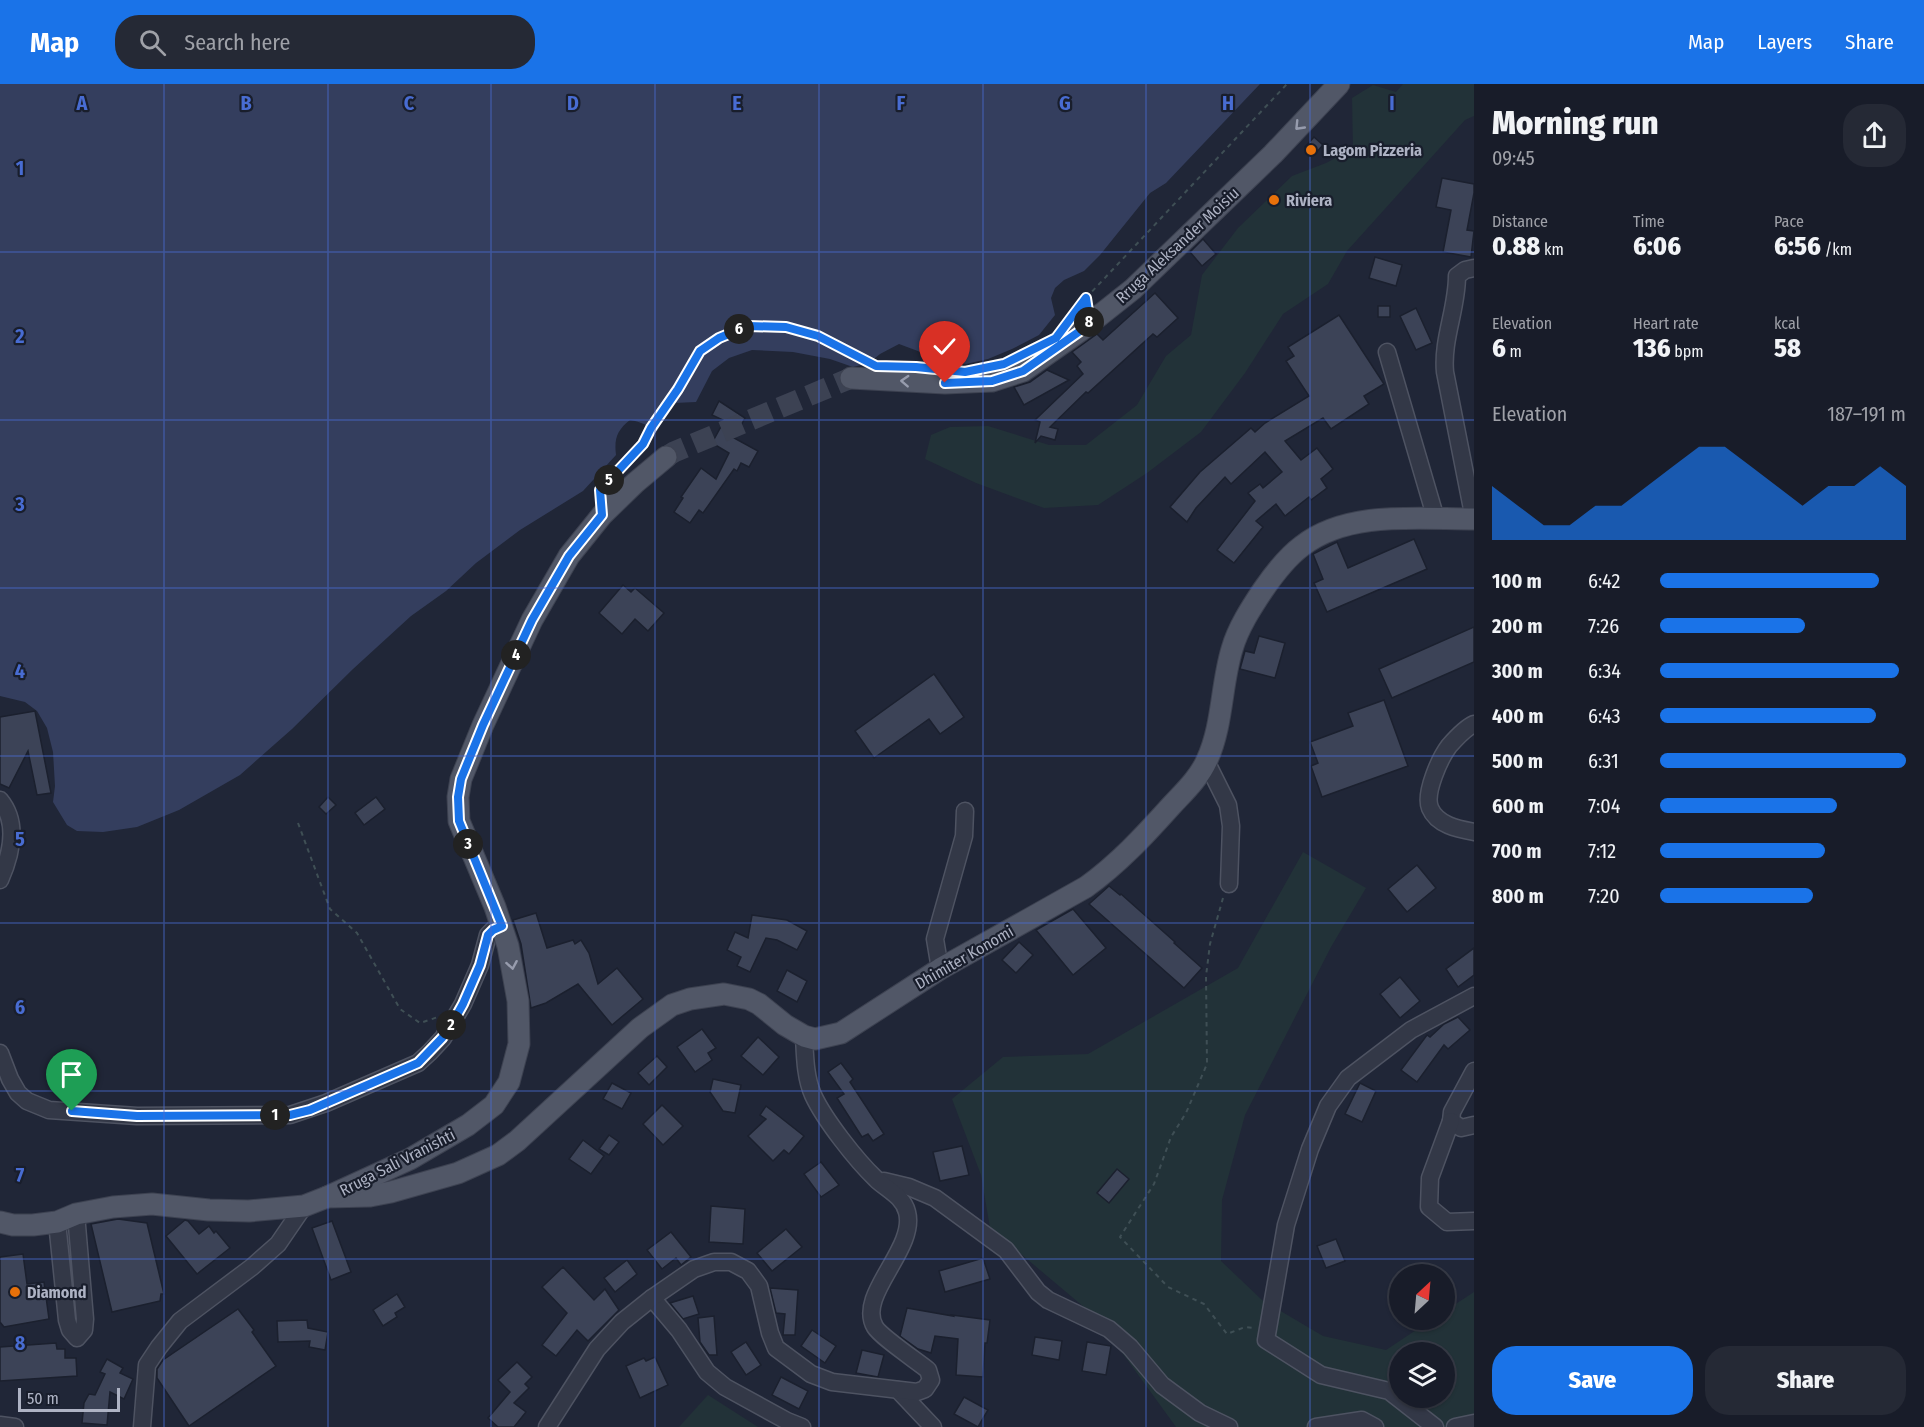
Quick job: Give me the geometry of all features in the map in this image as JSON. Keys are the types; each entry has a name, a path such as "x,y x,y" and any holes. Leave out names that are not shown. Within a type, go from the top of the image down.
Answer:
{"main road":[{"name":"Rruga Aleksander Moisiu","path":"851,378 945,383 992,381 1023,371 1082,319 1133,289 1272,154 1339,84"},
{"name":"Rruga Sali Vranishti","path":"0,1222 13,1225 33,1225 113,1207 153,1204 209,1210 249,1211 304,1206 410,1160 468,1125 494,1105 509,1082 519,1044 518,1001 502,926 459,821 458,797 461,779 483,725 532,620 569,556 602,515 666,457"},
{"name":"Dhimiter Konomi","path":"804,1036 815,1039 841,1033 940,969 1086,888 1108,872 1148,832 1197,777 1213,744 1232,647 1251,608 1280,567 1310,541 1345,525 1363,521 1474,519"},
{"path":"327,1197 370,1196 391,1192 458,1173 498,1155 517,1141 640,1028 672,1005 690,999 724,994 749,999 804,1036"}],"street":[{"path":"1474,268 1465,270 1457,276 1457,294 1444,358 1474,519"},
{"path":"1387,352 1436,519"},
{"path":"1474,724 1467,727 1449,747 1429,788 1430,807 1438,820 1454,828 1474,832"},
{"path":"1206,761 1228,805 1231,826 1229,878"},
{"path":"0,800 6,808 11,823 11,844 7,864 0,880"},
{"path":"940,969 935,939 964,836 965,811"},
{"path":"0,1053 18,1093 27,1101 49,1110 137,1116 290,1115 310,1110 418,1063 442,1038 463,1004 480,965 488,935 502,926"},
{"path":"1435,1427 1389,1390 1322,1375 1266,1340 1286,1225 1310,1149 1328,1106 1348,1078 1411,1030 1474,996"},
{"path":"546,1427 597,1349 622,1322 694,1269 714,1262 732,1262 748,1271 759,1286 770,1333 777,1347 811,1374 832,1382 917,1392 925,1389 931,1380 928,1370 876,1329 870,1316 873,1301 901,1245 906,1229 907,1212 897,1195 876,1179 838,1135 813,1095 808,1077 804,1036"},
{"path":"1474,1071 1452,1112 1451,1121 1430,1178 1429,1207 1447,1222 1474,1221"},
{"path":"1451,1121 1461,1128 1474,1125"},
{"path":"876,1179 909,1187 935,1198 1006,1250 1038,1292 1048,1300 1109,1329 1130,1347 1162,1385 1200,1413 1229,1427"},
{"path":"142,1427 147,1365 159,1347 180,1321 252,1268 278,1244 304,1206"},
{"path":"67,1218 85,1319 84,1330 77,1338 70,1330 67,1320 67,1218"},
{"path":"652,1298 679,1330 707,1372 725,1387 802,1427"},
{"path":"898,1390 933,1427"},
{"path":"1316,1427 1362,1420 1375,1427"},
{"path":"1455,1427 1474,1423"},
{"path":"0,1425 15,1427"}],"path":[{"path":"1082,319 1086,298 1287,84"},
{"path":"1082,319 1086,298"},
{"path":"602,515 600,490 643,444 700,351 719,338 748,326 786,327 818,336 868,363"},
{"path":"298,823 330,909 357,933 400,1010 420,1023 436,1018 463,1004"},
{"path":"1229,878 1210,944 1206,976 1207,1064 1186,1113 1171,1137 1154,1184 1120,1237 1168,1287 1204,1304 1227,1334 1245,1327 1256,1328 1266,1340"}],"shaded area":[{"path":"1403,84 1474,84 1474,116 1465,120 1347,251 1328,284 1283,314 1245,373 1201,432 1147,473 1098,505 1044,508 976,483 925,459 931,435 950,427 988,426 1049,445 1086,445 1137,405 1166,356 1191,335 1202,275 1238,228 1292,176 1326,163 1353,149 1352,98 1373,85 1396,92"},
{"path":"1303,852 1366,888 1331,947 1245,1115 1222,1200 1221,1261 1262,1300 1323,1336 1386,1350 1389,1348 1389,1408 1455,1408 1455,1342 1398,1342 1416,1330 1455,1330 1455,1304 1474,1292 1474,1427 1176,1427 1097,1318 990,1228 981,1175 952,1099 1003,1057 1088,1054 1238,968"},
{"path":"708,1395 758,1427 679,1427"}],"water":[{"path":"0,84 1260,84 1166,183 1150,193 1100,255 1084,271 1064,280 1055,288 1051,298 1055,315 1039,335 988,359 966,364 942,360 899,344 869,363 853,367 830,359 793,352 752,350 729,358 712,371 696,402 674,403 656,433 648,426 630,420 617,435 616,455 583,491 520,530 476,563 446,591 411,616 240,775 179,810 137,827 103,832 77,831 67,825 53,802 55,786 53,752 47,728 37,711 25,702 0,696"}],"building":[{"path":"1314,137 1323,145 1313,156 1305,147"},
{"path":"1442,178 1474,184 1467,230 1474,231 1471,257 1443,252 1451,210 1436,207"},
{"path":"1203,239 1216,254 1202,266 1190,252"},
{"path":"1375,257 1402,265 1396,286 1369,278"},
{"path":"1155,293 1178,318 1157,337 1153,334 1088,393 1086,392 1050,427 1058,429 1055,440 1041,436 1035,443 1040,422 1035,420 1083,374 1077,366 1081,362 1072,352 1097,334 1103,340"},
{"path":"1378,306 1390,306 1390,317 1378,317"},
{"path":"1416,308 1432,343 1416,350 1400,316"},
{"path":"1339,315 1384,384 1364,396 1369,404 1331,429 1323,418 1285,441 1301,460 1317,448 1333,469 1321,479 1327,488 1311,500 1309,497 1285,516 1276,504 1256,521 1263,527 1234,563 1217,550 1255,501 1248,493 1260,484 1263,488 1282,472 1265,452 1231,484 1225,477 1196,508 1187,522 1170,507 1200,472 1251,428 1255,432 1265,423 1309,396 1286,361 1294,356 1288,347"},
{"path":"1047,370 1069,380 1024,405 1014,387 1030,382"},
{"path":"719,401 745,418 734,438 758,451 749,467 741,463 737,471 734,469 703,513 699,510 690,523 674,512 683,498 681,497 701,468 716,479 729,453 712,443 723,423 723,420 712,415"},
{"path":"1414,539 1427,569 1327,612 1314,583 1323,579 1313,554 1337,542 1348,568"},
{"path":"623,585 631,592 635,588 664,613 648,631 635,619 622,634 599,613"},
{"path":"1474,627 1474,662 1392,698 1379,669"},
{"path":"1259,636 1285,643 1275,678 1240,669 1245,651 1254,653"},
{"path":"934,674 964,717 940,734 929,719 874,758 855,731"},
{"path":"1384,700 1408,766 1322,797 1311,766 1318,763 1310,742 1353,726 1348,713"},
{"path":"35,711 51,793 37,795 28,751 9,788 0,784 0,717"},
{"path":"328,797 336,805 326,814 319,807"},
{"path":"376,797 385,809 364,825 355,813"},
{"path":"1417,865 1436,888 1407,912 1388,889"},
{"path":"1109,886 1121,894 1202,968 1184,988 1089,904"},
{"path":"1073,909 1106,948 1073,975 1036,930"},
{"path":"536,913 547,948 573,940 575,944 581,940 589,953 598,984 617,968 643,999 612,1025 578,984 546,1003 531,1008 521,944 513,920"},
{"path":"752,915 787,920 807,931 797,950 777,940 766,938 750,972 737,966 741,957 727,950 735,932 748,938"},
{"path":"1019,942 1033,955 1016,973 1002,960"},
{"path":"1474,948 1474,975 1458,987 1446,969"},
{"path":"787,970 807,981 797,1002 777,991"},
{"path":"1400,977 1420,1001 1400,1018 1380,994"},
{"path":"1458,1017 1470,1030 1448,1049 1444,1045 1417,1082 1401,1070 1427,1035 1430,1037 1444,1024"},
{"path":"702,1029 716,1048 708,1053 712,1060 695,1072 677,1047"},
{"path":"758,1037 779,1057 763,1075 741,1056"},
{"path":"657,1056 667,1067 649,1085 638,1073"},
{"path":"841,1063 853,1079 850,1082 884,1134 873,1141 868,1134 862,1137 837,1098 844,1094 828,1072"},
{"path":"713,1079 741,1085 735,1113 723,1111 710,1092"},
{"path":"612,1083 631,1093 622,1109 603,1099"},
{"path":"1360,1083 1376,1091 1362,1122 1345,1114"},
{"path":"662,1105 683,1126 663,1145 643,1124"},
{"path":"766,1106 804,1136 789,1154 784,1150 773,1161 748,1136 766,1119 760,1115"},
{"path":"609,1135 619,1142 609,1155 599,1149"},
{"path":"583,1140 604,1156 591,1174 569,1159"},
{"path":"962,1146 969,1175 940,1181 933,1152"},
{"path":"821,1162 839,1185 821,1197 804,1174"},
{"path":"1117,1169 1129,1179 1109,1203 1097,1193"},
{"path":"711,1206 745,1209 743,1244 709,1242"},
{"path":"118,1219 147,1223 164,1294 161,1294 160,1301 112,1312 91,1224"},
{"path":"185,1220 199,1234 209,1226 230,1248 197,1274 166,1236"},
{"path":"332,1221 351,1272 331,1280 312,1228"},
{"path":"786,1229 802,1247 772,1271 757,1253"},
{"path":"671,1232 691,1257 681,1265 676,1258 662,1269 647,1250"},
{"path":"1336,1239 1345,1261 1326,1268 1317,1246"},
{"path":"23,1254 27,1284 44,1282 49,1319 4,1327 0,1322 0,1257"},
{"path":"983,1258 990,1279 945,1292 939,1271"},
{"path":"627,1260 637,1274 615,1292 604,1278"},
{"path":"563,1267 594,1300 605,1289 619,1310 588,1341 577,1330 556,1356 542,1345 567,1313 542,1287"},
{"path":"770,1288 798,1290 795,1335 783,1335 785,1314 776,1313"},
{"path":"397,1294 405,1307 395,1313 397,1317 383,1326 373,1310"},
{"path":"693,1296 699,1314 683,1319 670,1303"},
{"path":"907,1308 990,1320 987,1343 985,1343 983,1377 956,1375 958,1339 935,1336 931,1353 918,1349 900,1336"},
{"path":"238,1309 276,1366 189,1426 157,1378 157,1369 163,1360"},
{"path":"714,1316 717,1355 709,1355 700,1342 698,1318"},
{"path":"307,1320 308,1328 328,1332 325,1350 309,1347 310,1341 278,1342 277,1321"},
{"path":"812,1330 836,1346 825,1363 801,1346"},
{"path":"1035,1337 1062,1341 1059,1360 1032,1355"},
{"path":"746,1342 761,1365 746,1375 731,1352"},
{"path":"1087,1342 1111,1346 1106,1375 1082,1371"},
{"path":"56,1343 57,1349 65,1349 65,1358 76,1358 77,1376 0,1381 0,1347"},
{"path":"862,1350 884,1355 878,1377 856,1373"},
{"path":"655,1357 668,1385 640,1398 626,1366 644,1358 646,1361"},
{"path":"107,1359 123,1368 120,1373 133,1379 124,1399 110,1392 107,1425 82,1423 84,1403 89,1394 95,1395 105,1374 100,1372"},
{"path":"517,1362 532,1377 525,1384 529,1388 514,1403 526,1412 514,1427 498,1427 488,1418 510,1392 498,1380"},
{"path":"781,1377 808,1391 799,1409 772,1395"},
{"path":"964,1397 988,1410 978,1427 954,1414"}],"tunnel":[{"path":"666,457 851,378"}],"place":[{"name":"Lagom Pizzeria","path":"1311,150"},
{"name":"Riviera","path":"1274,200"},
{"name":"Diamond","path":"15,1292"}],"route":[{"path":"72,1111 137,1116 290,1115 310,1110 418,1063 442,1038 453,1022 480,965 488,935 502,926 459,821 458,797 461,779 483,725 532,620 569,556 602,515 600,490 643,444 700,351 719,338 748,326 786,327 818,336 876,366 965,372 1004,364 1056,338 1086,298 1090,324 1023,371 992,381 945,383"}]}
